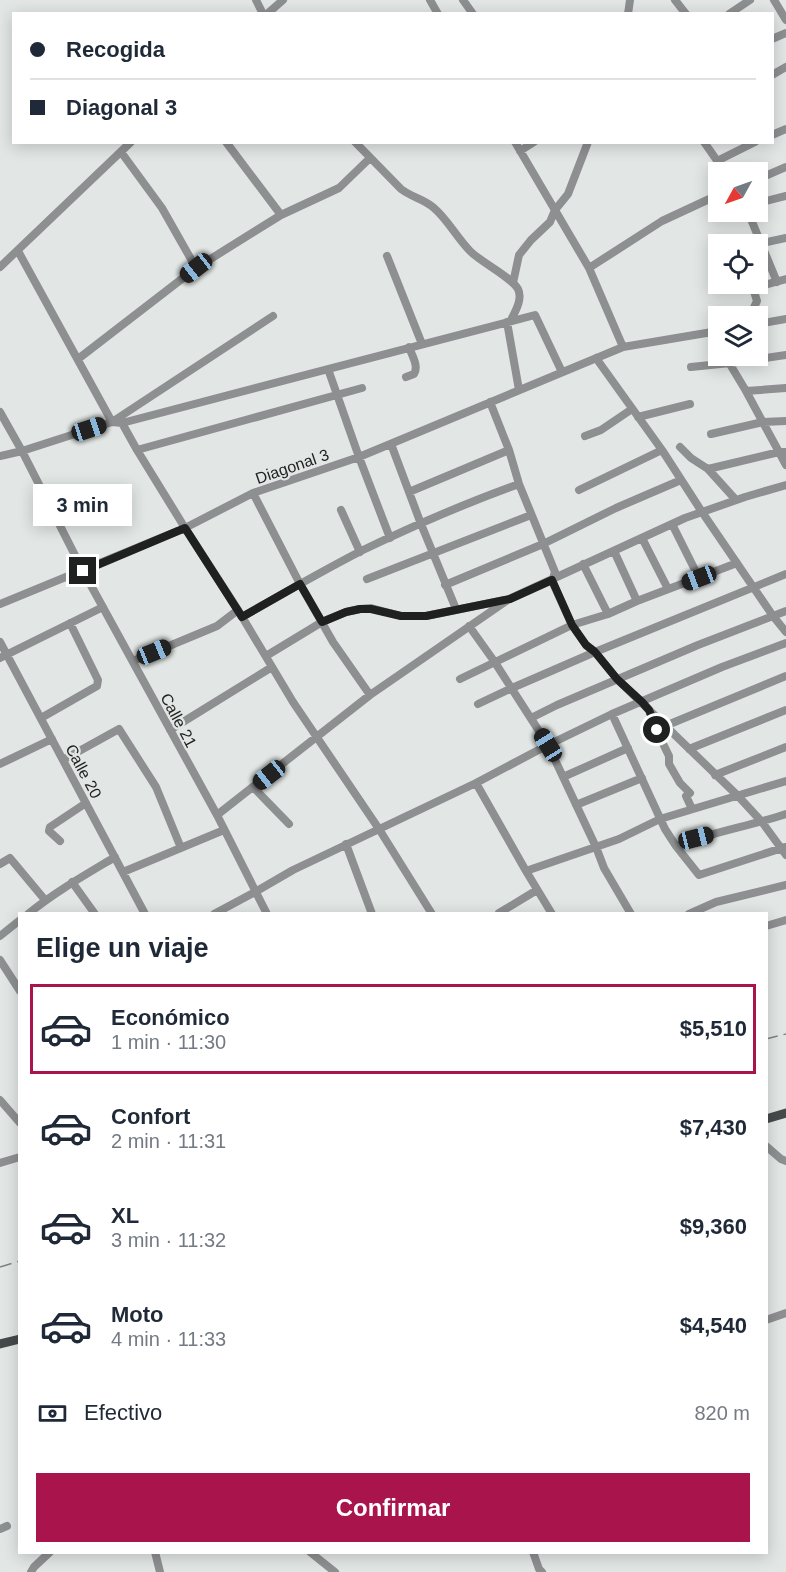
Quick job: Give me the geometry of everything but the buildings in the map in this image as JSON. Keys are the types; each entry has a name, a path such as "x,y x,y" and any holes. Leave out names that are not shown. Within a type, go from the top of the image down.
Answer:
{"main road":[{"path":"768,1118 786,1113"},
{"path":"0,1344 18,1340"}],"street":[{"path":"268,12 283,0"},
{"path":"675,0 684,12"},
{"path":"732,12 750,0"},
{"path":"774,0 786,20"},
{"path":"0,267 129,144"},
{"path":"228,144 281,215"},
{"path":"357,144 410,196 435,208 470,252 518,289 519,302 509,321 519,390"},
{"path":"515,144 589,268 623,347"},
{"path":"520,151 531,144"},
{"path":"513,283 519,255 550,222 555,210 568,194 587,144"},
{"path":"705,144 717,161 752,144"},
{"path":"121,152 162,207 196,268"},
{"path":"78,360 196,268 281,215 339,188 370,158"},
{"path":"768,175 786,167"},
{"path":"768,200 786,196"},
{"path":"589,268 662,221 708,200"},
{"path":"768,242 786,238"},
{"path":"18,251 112,422"},
{"path":"387,256 422,344"},
{"path":"768,259 777,282"},
{"path":"755,306 757,301 753,288 786,279"},
{"path":"112,422 122,423 535,315 562,372"},
{"path":"0,456 112,422 273,316"},
{"path":"768,322 786,319"},
{"name":"Diagonal 3","path":"0,604 185,528 254,493 359,458 623,347 708,332"},
{"path":"406,377 417,370 409,347"},
{"path":"768,357 786,354"},
{"path":"596,358 662,450 737,564 786,632"},
{"path":"691,367 708,365"},
{"path":"732,366 782,452 786,465"},
{"path":"328,369 390,538"},
{"path":"137,450 362,388"},
{"path":"746,391 786,388"},
{"path":"490,402 509,450 519,484 555,572 552,580 572,625 586,645 595,652 617,679 738,796 784,850 699,875 665,829 612,714"},
{"path":"638,417 690,404"},
{"path":"585,436 601,430 632,409"},
{"name":"Calle 21","path":"0,412 83,571 217,815 266,912"},
{"path":"711,434 763,422 786,421"},
{"path":"122,423 293,702 379,829 431,912"},
{"path":"391,444 456,609"},
{"path":"680,447 691,458 708,469 736,500"},
{"path":"409,492 509,450"},
{"path":"579,490 662,450"},
{"path":"708,469 782,452"},
{"path":"445,585 543,544 616,508 681,480"},
{"path":"133,661 217,626 390,538 519,484"},
{"path":"217,815 370,695 510,599 672,524 736,500 786,485"},
{"path":"254,493 300,584 333,642 370,695"},
{"path":"341,510 360,552"},
{"path":"367,579 531,515"},
{"path":"672,524 699,578"},
{"path":"642,538 668,589"},
{"path":"614,551 637,601"},
{"path":"583,564 608,614"},
{"path":"460,679 572,625 608,614 737,564"},
{"path":"478,704 595,652 786,574"},
{"path":"266,656 322,622 346,612 371,609 401,616 426,616 510,599"},
{"path":"4,656 103,607"},
{"path":"531,718 698,645 786,611"},
{"path":"41,717 97,686 98,680 70,623"},
{"path":"469,626 548,745 604,868 630,912"},
{"name":"Calle 20","path":"0,642 4,656 41,717 144,912"},
{"path":"218,912 293,870 476,783 612,714 722,667 786,643"},
{"path":"170,730 272,667"},
{"path":"665,726 786,676"},
{"path":"649,710 669,756 669,764 680,783 690,793 686,796 692,809"},
{"path":"689,749 786,710"},
{"path":"63,760 119,729 156,787 181,848"},
{"path":"0,764 52,739"},
{"path":"715,775 786,747"},
{"path":"563,777 628,748"},
{"path":"576,805 642,778"},
{"path":"526,871 619,839 660,819 786,782"},
{"path":"476,783 551,912"},
{"path":"253,787 290,824"},
{"path":"60,841 49,831 50,827 86,803"},
{"path":"676,846 696,838 786,814"},
{"path":"123,872 224,830"},
{"path":"346,844 371,912"},
{"path":"30,912 72,882 115,857"},
{"path":"0,864 10,858 45,900"},
{"path":"72,882 93,912"},
{"path":"693,912 716,902 786,885"},
{"path":"501,912 537,890"},
{"path":"768,925 786,920"},
{"path":"0,936 18,922"},
{"path":"0,960 18,988"},
{"path":"0,1100 18,1121"},
{"path":"768,1148 781,1160 786,1161"},
{"path":"0,1163 18,1157"},
{"path":"768,1319 786,1313"},
{"path":"31,1572 48,1554"},
{"path":"156,1554 160,1572"},
{"path":"312,1554 334,1572"},
{"path":"534,1554 542,1572"}],"railway":[{"path":"768,1038 786,1034"},
{"path":"0,1267 18,1262"}],"route":[{"path":"83,571 185,528 242,617 300,584 322,622 360,609 371,609 401,616 426,616 510,599 552,580 572,625 586,645 649,710 657,730"}]}
